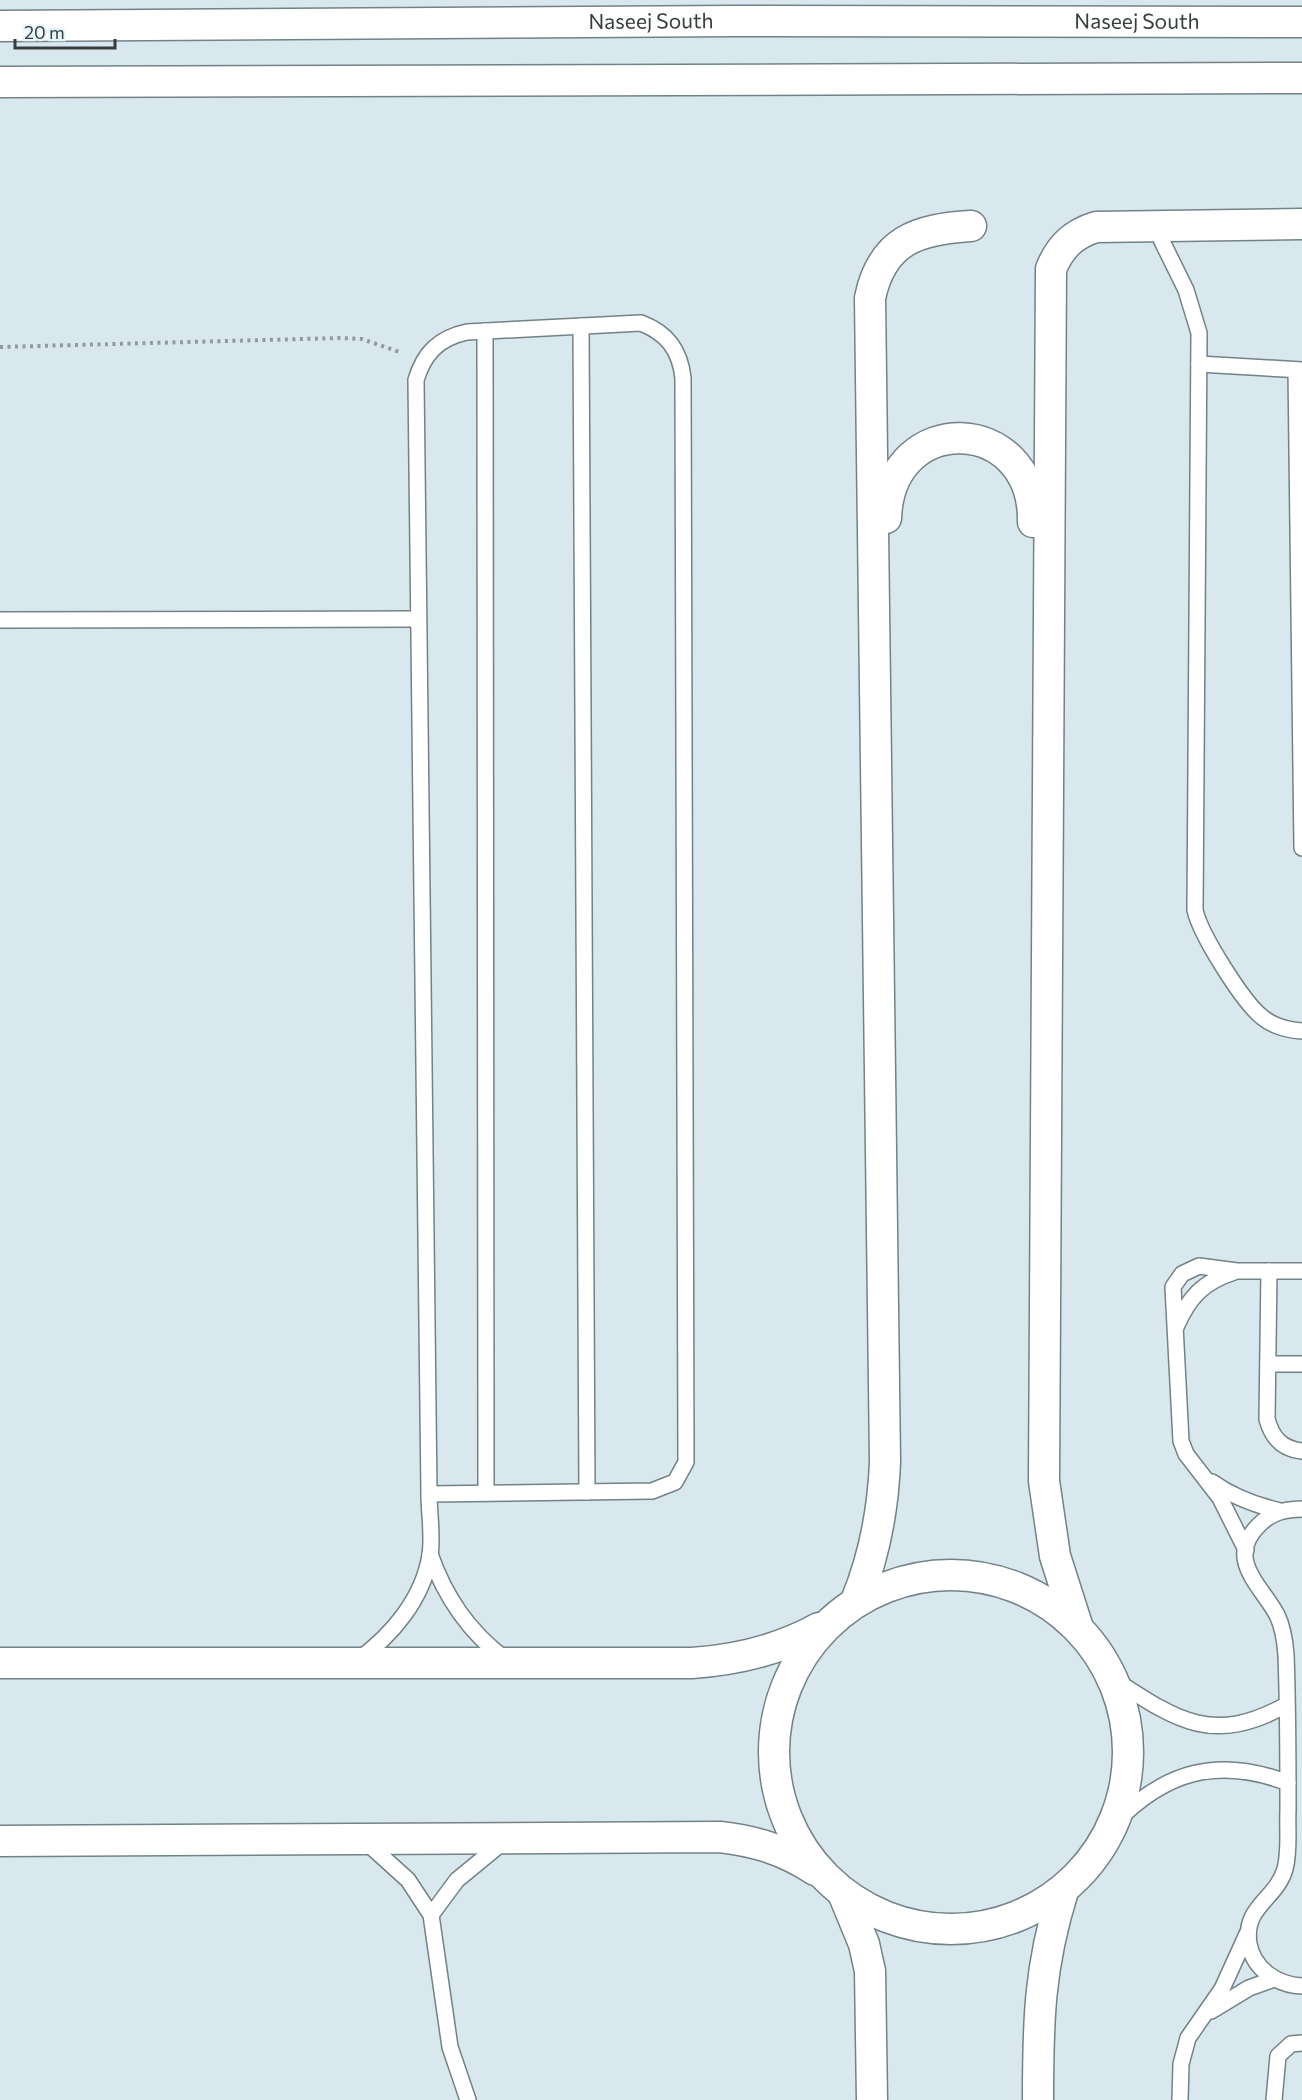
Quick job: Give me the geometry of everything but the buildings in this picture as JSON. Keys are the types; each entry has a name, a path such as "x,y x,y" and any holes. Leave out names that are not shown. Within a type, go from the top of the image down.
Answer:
{"street":[{"name":"Naseej South","path":"0,26 722,21 1302,22"},
{"path":"0,82 1302,78"},
{"path":"1078,1628 1055,1556 1044,1481 1051,269 1064,246 1083,231 1109,225 1302,224"},
{"path":"856,1601 867,1574 881,1519 885,1462 869,312 873,284 885,259 905,240 931,229 971,226"},
{"path":"873,594 885,554 888,496 893,480 902,465 928,444 945,439 961,438 978,440 1008,456 1028,484 1032,500 1034,565 1048,605"},
{"path":"0,1663 720,1661 776,1648 827,1623 856,1601 887,1586 920,1576 954,1574 989,1578 1022,1589 1052,1606 1078,1628 1097,1652 1112,1678 1124,1713 1129,1751 1125,1788 1114,1824 1092,1861 1063,1891 1035,1910 1004,1922 970,1929 936,1930 903,1923 872,1911 775,1848 730,1838 0,1841"},
{"path":"827,1623 801,1655 784,1690 774,1729 774,1768 782,1808 798,1843 833,1884 864,1944 870,1971 872,2100"},
{"path":"1038,2100 1041,1984 1048,1942 1063,1891"}],"lane":[{"path":"1154,225 1172,256 1190,300 1199,333 1195,910 1202,932 1255,1010 1274,1025 1302,1031"},
{"path":"356,1662 374,1649 404,1615 424,1575 430,1554 429,1494 417,619 416,380 429,351 453,335 485,331 641,323 653,327 671,343 678,353 683,378 686,1462 675,1482 661,1490 429,1494"},
{"path":"581,326 586,1492"},
{"path":"485,331 486,1494"},
{"path":"1199,364 1299,370 1302,848"},
{"path":"0,620 417,619"},
{"path":"1180,2100 1184,2051 1195,2026 1204,2016 1237,1960 1252,1916 1280,1882 1286,1868 1288,1783 1284,1635 1268,1601 1250,1577 1246,1550 1220,1498 1186,1454 1181,1441 1172,1295 1176,1280 1182,1274 1199,1266 1237,1271 1302,1271"},
{"path":"1175,1329 1191,1297 1204,1284 1237,1271"},
{"path":"1269,1271 1267,1419 1270,1429 1283,1445 1302,1451"},
{"path":"1268,1364 1302,1364"},
{"path":"1203,1474 1226,1492 1252,1504 1280,1511 1302,1509"},
{"path":"1246,1550 1250,1536 1258,1525 1280,1511"},
{"path":"430,1554 447,1596 460,1615 491,1649 509,1663"},
{"path":"1112,1678 1159,1709 1179,1719 1200,1725 1223,1727 1245,1723 1286,1705"},
{"path":"1114,1824 1149,1792 1194,1773 1241,1769 1265,1774 1288,1783"},
{"path":"361,1839 378,1851 408,1880 431,1915 450,2047 468,2100"},
{"path":"431,1915 457,1880 508,1839"},
{"path":"1249,1930 1249,1945 1254,1959 1274,1979 1302,1986"},
{"path":"1204,2016 1226,2000 1274,1979"},
{"path":"1275,2100 1278,2056 1291,2044 1302,2043"}],"path":[{"path":"0,347 340,338 383,345 421,365"}]}
